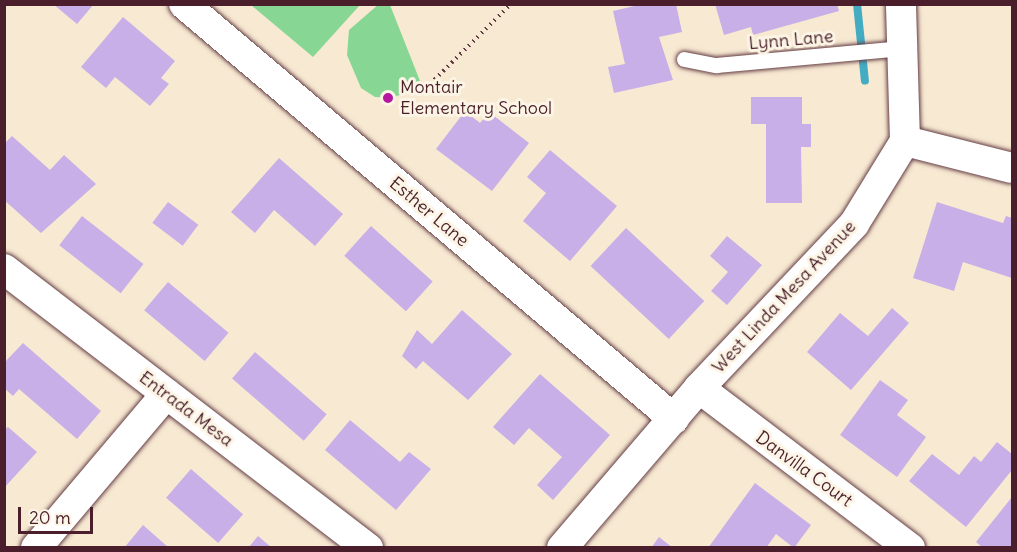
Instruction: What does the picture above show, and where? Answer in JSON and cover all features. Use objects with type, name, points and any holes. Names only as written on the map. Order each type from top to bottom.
[{"type":"street","name":"Esther Lane","points":[[184,4],[674,419]]},
{"type":"street","points":[[901,4],[891,49],[905,141],[1012,168]]},
{"type":"street","name":"West Linda Mesa Avenue","points":[[562,548],[699,388],[854,224],[905,141]]},
{"type":"street","name":"Entrada Mesa","points":[[4,269],[368,548]]},
{"type":"street","name":"Danvilla Court","points":[[699,388],[910,548]]},
{"type":"street","points":[[36,548],[166,394]]},
{"type":"lane","name":"Lynn Lane","points":[[684,59],[716,65],[891,49]]},
{"type":"path","points":[[426,88],[511,4]]},
{"type":"green space","points":[[379,4],[390,5],[422,86],[392,98],[375,97],[361,88],[347,55],[349,30]]},
{"type":"green space","points":[[251,5],[360,5],[313,57]]},
{"type":"building","points":[[53,4],[94,4],[77,24]]},
{"type":"building","points":[[643,4],[676,4],[682,32],[659,37],[673,80],[614,93],[608,67],[625,64],[613,11]]},
{"type":"building","points":[[715,4],[837,4],[839,11],[753,35],[751,27],[724,35]]},
{"type":"building","points":[[123,17],[175,61],[161,78],[169,84],[150,106],[115,77],[106,88],[81,67]]},
{"type":"building","points":[[751,97],[802,97],[802,124],[811,124],[811,147],[801,147],[802,203],[766,203],[766,124],[751,124]]},
{"type":"building","points":[[465,111],[480,123],[489,112],[529,143],[492,191],[436,149]]},
{"type":"building","points":[[12,136],[50,170],[64,155],[96,184],[41,233],[4,200],[4,144]]},
{"type":"building","points":[[550,150],[617,206],[570,261],[523,221],[546,193],[527,177]]},
{"type":"building","points":[[279,158],[343,214],[315,246],[274,210],[255,233],[231,212]]},
{"type":"building","points":[[168,202],[198,225],[183,246],[152,223]]},
{"type":"building","points":[[937,202],[1003,223],[1006,216],[1012,218],[1012,278],[963,262],[954,291],[913,278]]},
{"type":"building","points":[[82,216],[143,264],[121,293],[59,245]]},
{"type":"building","points":[[371,226],[433,282],[406,311],[344,256]]},
{"type":"building","points":[[626,228],[704,301],[669,339],[591,266]]},
{"type":"building","points":[[727,236],[762,265],[727,305],[711,291],[728,272],[710,256]]},
{"type":"building","points":[[168,282],[229,333],[205,361],[144,310]]},
{"type":"building","points":[[892,308],[909,323],[851,390],[807,352],[840,313],[868,336]]},
{"type":"building","points":[[462,310],[512,354],[468,400],[423,361],[416,369],[402,356],[417,330],[432,344]]},
{"type":"building","points":[[23,343],[101,411],[77,439],[19,389],[13,396],[4,388],[4,363]]},
{"type":"building","points":[[255,352],[327,414],[304,441],[232,378]]},
{"type":"building","points":[[540,374],[610,435],[553,500],[537,485],[562,457],[529,428],[514,445],[493,427]]},
{"type":"building","points":[[880,380],[908,400],[897,415],[926,437],[897,477],[840,435]]},
{"type":"building","points":[[350,420],[400,462],[409,452],[431,469],[396,510],[325,450]]},
{"type":"building","points":[[8,427],[37,452],[4,488],[4,430]]},
{"type":"building","points":[[997,442],[1012,454],[1012,470],[966,527],[909,481],[932,454],[959,475],[974,456],[981,462]]},
{"type":"building","points":[[191,469],[243,514],[218,543],[166,498]]},
{"type":"building","points":[[755,483],[811,525],[794,548],[776,534],[766,548],[708,548]]},
{"type":"building","points":[[1012,497],[1012,548],[983,548],[976,542]]},
{"type":"building","points":[[143,525],[169,548],[124,548]]},
{"type":"building","points":[[258,536],[272,548],[248,548]]},
{"type":"building","points":[[659,537],[673,548],[651,548]]},
{"type":"waterway","points":[[857,4],[865,81]]},
{"type":"place","name":"Montair Elementary School","points":[[388,98]]}]
